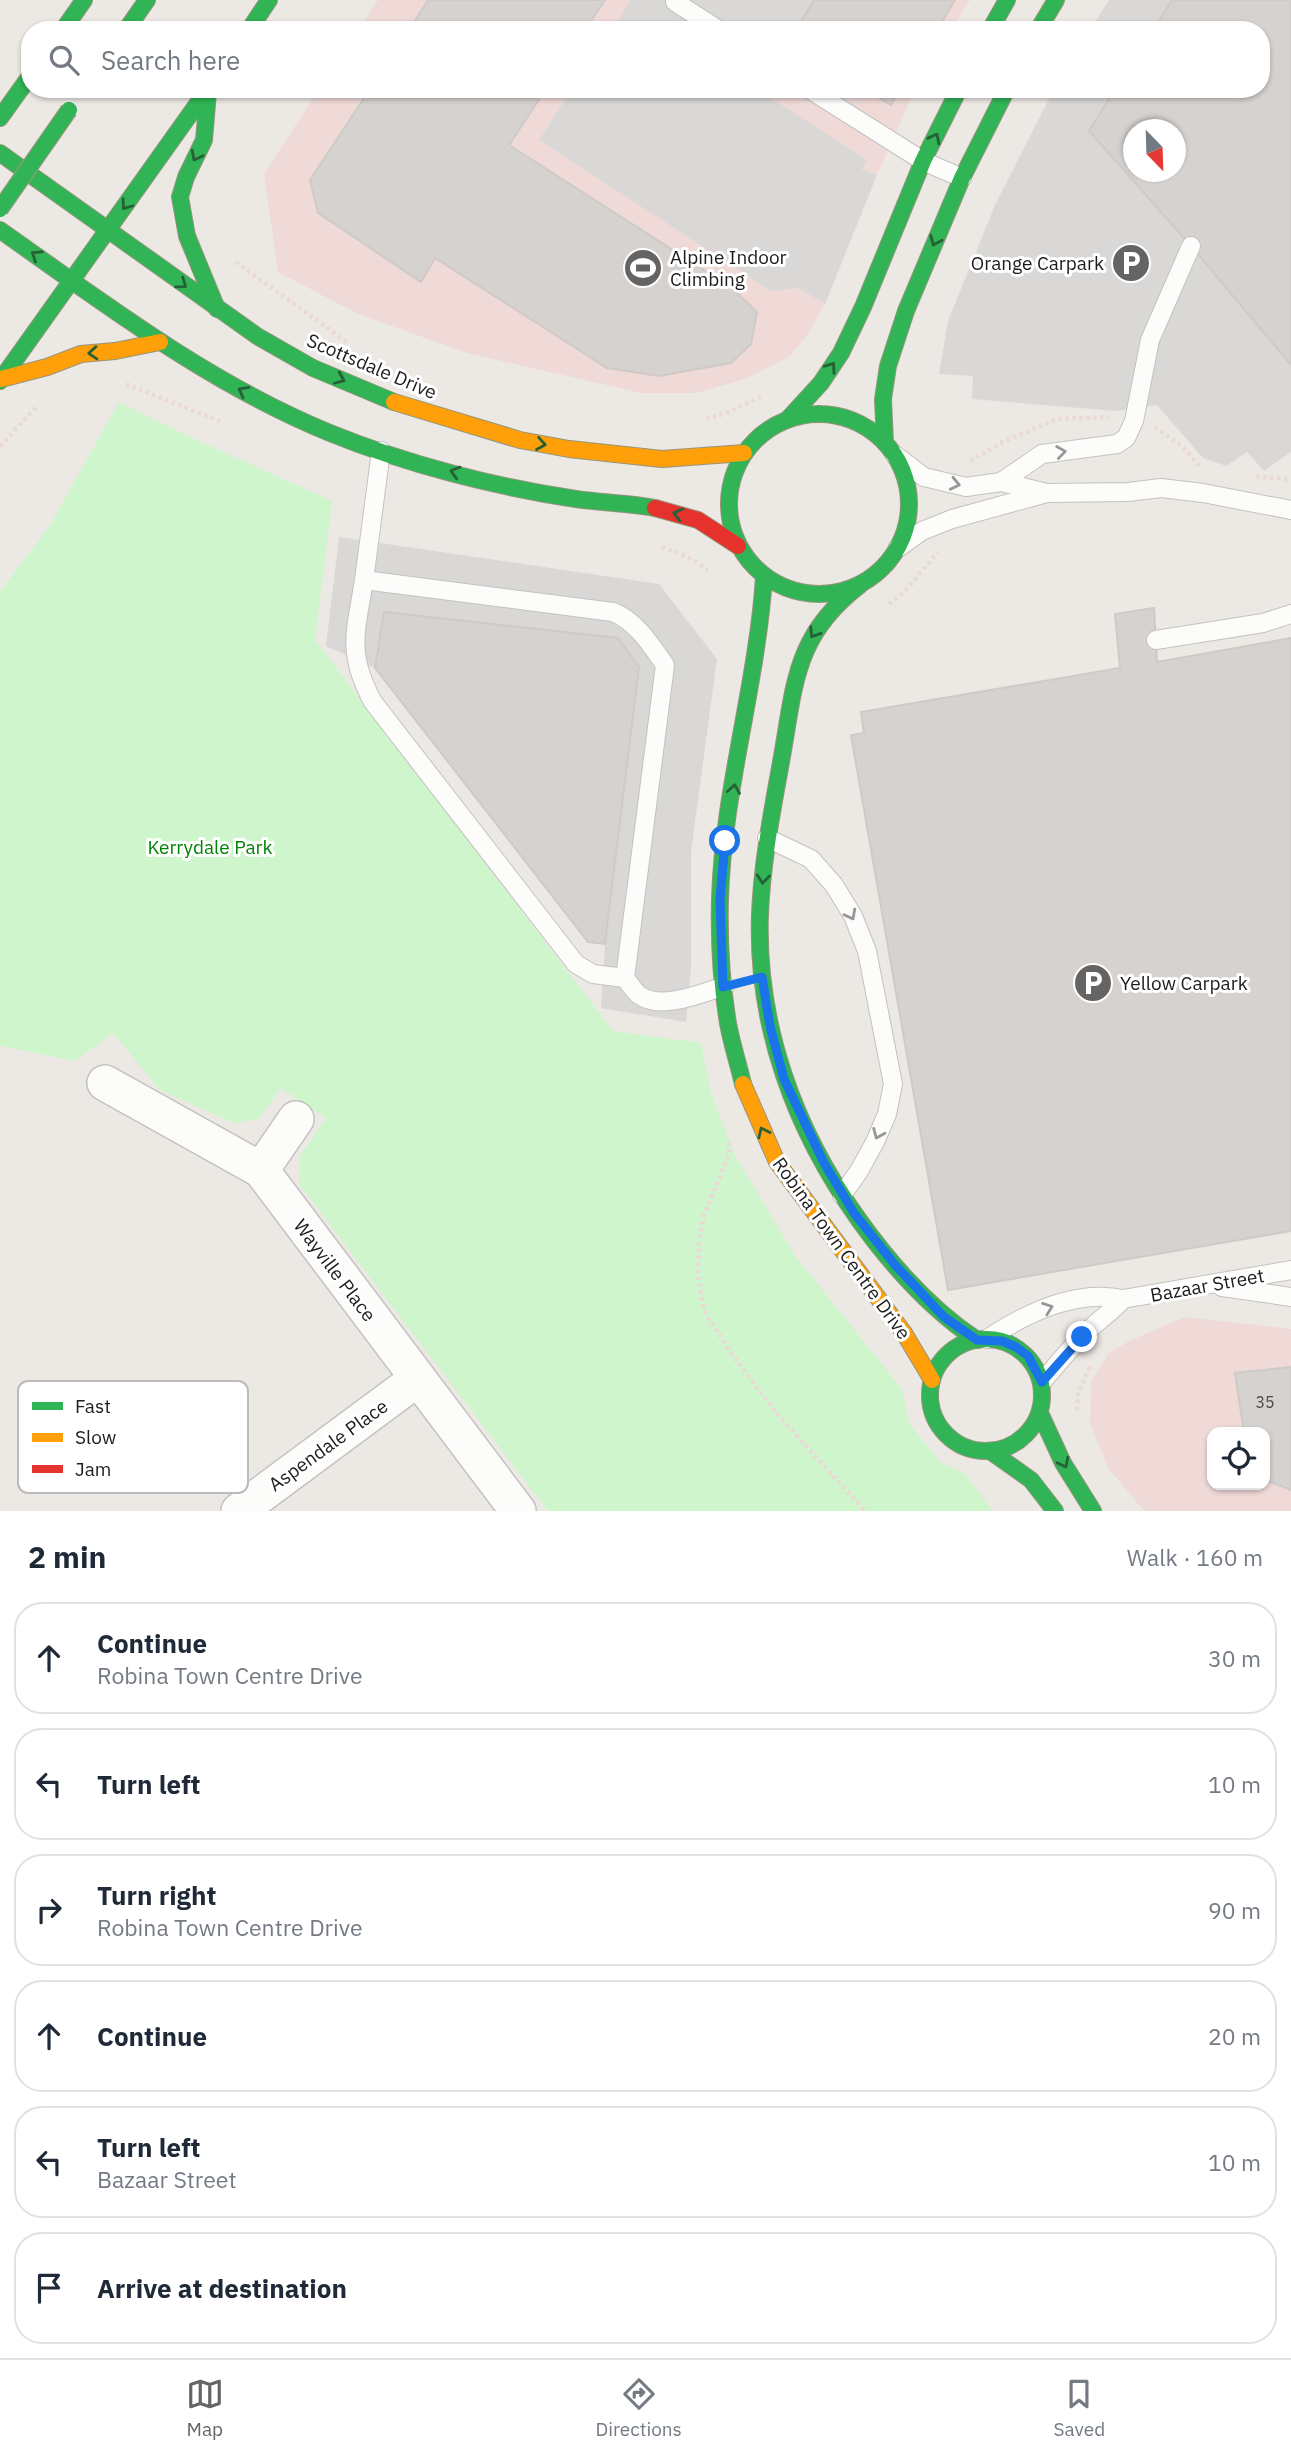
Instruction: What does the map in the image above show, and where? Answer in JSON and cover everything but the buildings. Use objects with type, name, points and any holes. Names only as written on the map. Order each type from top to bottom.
[{"type":"main road","points":[[69,21],[84,0]]},
{"type":"main road","points":[[132,21],[147,0]]},
{"type":"main road","points":[[255,21],[269,0]]},
{"type":"main road","points":[[995,21],[1007,0]]},
{"type":"main road","points":[[1043,21],[1056,0]]},
{"type":"main road","points":[[0,118],[21,88]]},
{"type":"main road","points":[[1,380],[202,98]]},
{"type":"main road","points":[[207,98],[204,140],[186,177],[180,197],[187,236],[217,309]]},
{"type":"main road","points":[[788,419],[814,414],[840,416],[865,426],[890,449],[905,477],[909,501],[907,525],[898,548],[882,569],[860,585],[836,593],[811,595],[786,589],[764,577],[749,563],[738,545],[729,523],[728,499],[733,475],[744,453],[763,433],[788,419],[821,383],[841,353],[863,307],[923,161],[954,98]]},
{"type":"main road","points":[[890,449],[883,399],[888,366],[906,311],[962,178],[1002,98]]},
{"type":"main road","points":[[0,209],[73,105]]},
{"type":"main road","name":"Scottsdale Drive","points":[[0,153],[257,336],[313,368],[382,398],[450,421],[520,440],[618,455],[662,459],[744,453]]},
{"type":"main road","points":[[0,230],[206,371],[305,422],[381,451],[506,485],[566,498],[657,509],[696,519],[738,545]]},
{"type":"main road","points":[[1,380],[80,354],[115,351],[160,342]]},
{"type":"main road","name":"Robina Town Centre Drive","points":[[764,577],[761,621],[725,841],[720,900],[742,982],[770,1026],[784,1079],[842,1195],[904,1274],[944,1317],[982,1339]]},
{"type":"main road","name":"Robina Town Centre Drive","points":[[860,585],[842,596],[804,648],[795,681],[767,838],[761,903],[742,982],[727,1019],[744,1087],[777,1162],[904,1332],[932,1380]]},
{"type":"main road","points":[[982,1339],[1002,1341],[1028,1356],[1042,1382],[1040,1413],[1021,1440],[1006,1448],[972,1450],[956,1443],[942,1431],[931,1406],[932,1380],[938,1365],[948,1353],[962,1344],[982,1339]]},
{"type":"main road","points":[[1040,1413],[1063,1463],[1093,1511]]},
{"type":"main road","points":[[990,1451],[1031,1480],[1055,1511]]},
{"type":"street","name":"Wayville Place","points":[[105,1083],[261,1170],[518,1511]]},
{"type":"street","points":[[261,1170],[296,1119]]},
{"type":"street","name":"Aspendale Place","points":[[239,1511],[417,1380]]},
{"type":"lane","points":[[675,2],[705,21]]},
{"type":"lane","points":[[824,98],[923,161],[962,178]]},
{"type":"lane","points":[[1001,482],[1042,454],[1117,444],[1126,438],[1135,421],[1150,340],[1191,246]]},
{"type":"lane","points":[[890,449],[924,477],[966,487],[1001,482],[1046,493],[1128,492],[1161,488],[1291,510]]},
{"type":"lane","points":[[381,451],[354,645],[356,663],[373,702],[583,970],[625,978],[640,996],[664,1002],[742,982]]},
{"type":"lane","points":[[898,548],[922,531],[952,519],[1046,493]]},
{"type":"lane","points":[[364,580],[613,612],[633,624],[665,665],[625,978]]},
{"type":"lane","points":[[1156,640],[1263,622],[1291,614]]},
{"type":"lane","points":[[767,838],[811,859],[834,885],[853,916],[867,951],[893,1084],[887,1114],[875,1142],[842,1195]]},
{"type":"lane","name":"Bazaar Street","points":[[982,1339],[1014,1321],[1088,1296],[1123,1299],[1291,1270]]},
{"type":"lane","points":[[1205,1285],[1291,1297]]},
{"type":"lane","name":"Bazaar Street","points":[[1042,1382],[1082,1337],[1123,1299]]},
{"type":"path","points":[[228,252],[235,261],[265,284],[352,345]]},
{"type":"path","points":[[704,420],[726,413],[767,393]]},
{"type":"path","points":[[0,446],[44,399]]},
{"type":"path","points":[[884,608],[906,590],[944,546]]},
{"type":"path","points":[[1077,1419],[1078,1394],[1088,1368],[1095,1361]]},
{"type":"shaded area","points":[[378,0],[970,0],[957,21],[364,21]]},
{"type":"shaded area","points":[[631,0],[814,0],[801,21],[618,21]]},
{"type":"shaded area","name":"Orange Carpark","points":[[1109,0],[1291,0],[1291,452],[1264,471],[1247,452],[1226,466],[1203,458],[1157,405],[1116,411],[972,399],[973,376],[939,374],[948,321],[995,205],[1049,98],[1270,98],[1270,21],[1096,21]]},
{"type":"shaded area","points":[[313,98],[911,98],[825,304],[807,335],[789,357],[745,379],[696,393],[641,393],[467,353],[358,314],[278,272],[264,174]]},
{"type":"shaded area","points":[[566,98],[771,98],[867,160],[862,170],[877,175],[825,304],[799,288],[771,291],[539,140]]},
{"type":"shaded area","points":[[339,537],[659,584],[717,659],[691,852],[691,970],[686,1022],[601,1008],[605,944],[639,668],[618,638],[384,612],[375,668],[326,646]]},
{"type":"shaded area","points":[[1185,1317],[1291,1329],[1291,1511],[1144,1511],[1108,1468],[1090,1423],[1091,1381],[1108,1354],[1129,1341]]},
{"type":"green space","name":"Kerrydale Park","points":[[119,402],[332,501],[315,640],[613,1031],[701,1043],[711,1093],[735,1155],[794,1254],[902,1389],[909,1423],[940,1462],[965,1474],[993,1511],[548,1511],[299,1184],[300,1156],[326,1118],[281,1088],[259,1119],[233,1123],[160,1090],[113,1033],[75,1061],[0,1046],[0,592],[50,525]]},
{"type":"traffic: fast","points":[[69,21],[84,0]]},
{"type":"traffic: fast","points":[[132,21],[147,0]]},
{"type":"traffic: fast","points":[[255,21],[269,0]]},
{"type":"traffic: fast","points":[[995,21],[1007,0]]},
{"type":"traffic: fast","points":[[1043,21],[1056,0]]},
{"type":"traffic: fast","points":[[0,118],[21,89]]},
{"type":"traffic: fast","points":[[0,381],[202,98]]},
{"type":"traffic: fast","points":[[208,98],[204,140],[186,177],[180,197],[187,236],[217,309]]},
{"type":"traffic: fast","points":[[788,419],[821,383],[841,353],[863,307],[923,161],[954,98]]},
{"type":"traffic: fast","points":[[885,443],[883,399],[888,366],[906,311],[962,178],[1002,98]]},
{"type":"traffic: fast","points":[[0,209],[69,110]]},
{"type":"traffic: fast","points":[[0,153],[257,336],[313,368],[394,402]]},
{"type":"traffic: fast","points":[[0,230],[119,314],[201,367],[243,391],[330,433],[389,455],[483,481],[576,499],[655,508]]},
{"type":"traffic: fast","points":[[819,414],[853,421],[883,440],[902,470],[909,504],[902,538],[883,568],[853,587],[819,594],[785,587],[755,568],[736,538],[729,504],[736,470],[755,440],[785,421],[819,414]]},
{"type":"traffic: fast","points":[[743,1084],[725,1003],[720,899],[727,818],[755,658],[764,577]]},
{"type":"traffic: fast","points":[[860,585],[821,623],[809,643],[794,686],[763,876],[760,956],[765,996],[773,1036],[798,1113],[836,1186],[898,1270],[943,1315],[977,1340]]},
{"type":"traffic: fast","points":[[986,1339],[1007,1343],[1026,1355],[1038,1374],[1042,1395],[1038,1416],[1026,1435],[1007,1447],[986,1451],[965,1447],[946,1435],[934,1416],[930,1395],[934,1374],[946,1355],[965,1343],[986,1339]]},
{"type":"traffic: fast","points":[[1040,1413],[1063,1463],[1093,1511]]},
{"type":"traffic: fast","points":[[990,1451],[1031,1480],[1055,1511]]},
{"type":"traffic: slow","points":[[1,379],[47,367],[81,354],[115,351],[160,342]]},
{"type":"traffic: slow","points":[[394,402],[520,440],[569,449],[662,459],[744,453]]},
{"type":"traffic: slow","points":[[743,1084],[777,1162],[904,1333],[932,1380]]},
{"type":"traffic: jam","points":[[655,508],[698,520],[738,546]]},
{"type":"place","name":"Orange Carpark","points":[[1131,263]]},
{"type":"place","name":"Alpine Indoor Climbing","points":[[643,268]]},
{"type":"place","name":"Yellow Carpark","points":[[1093,983]]},
{"type":"route","points":[[725,841],[720,900],[723,987],[762,977],[770,1026],[784,1079],[824,1163],[854,1213],[895,1265],[944,1317],[977,1340],[1002,1341],[1016,1347],[1028,1356],[1042,1382],[1082,1337]]}]
